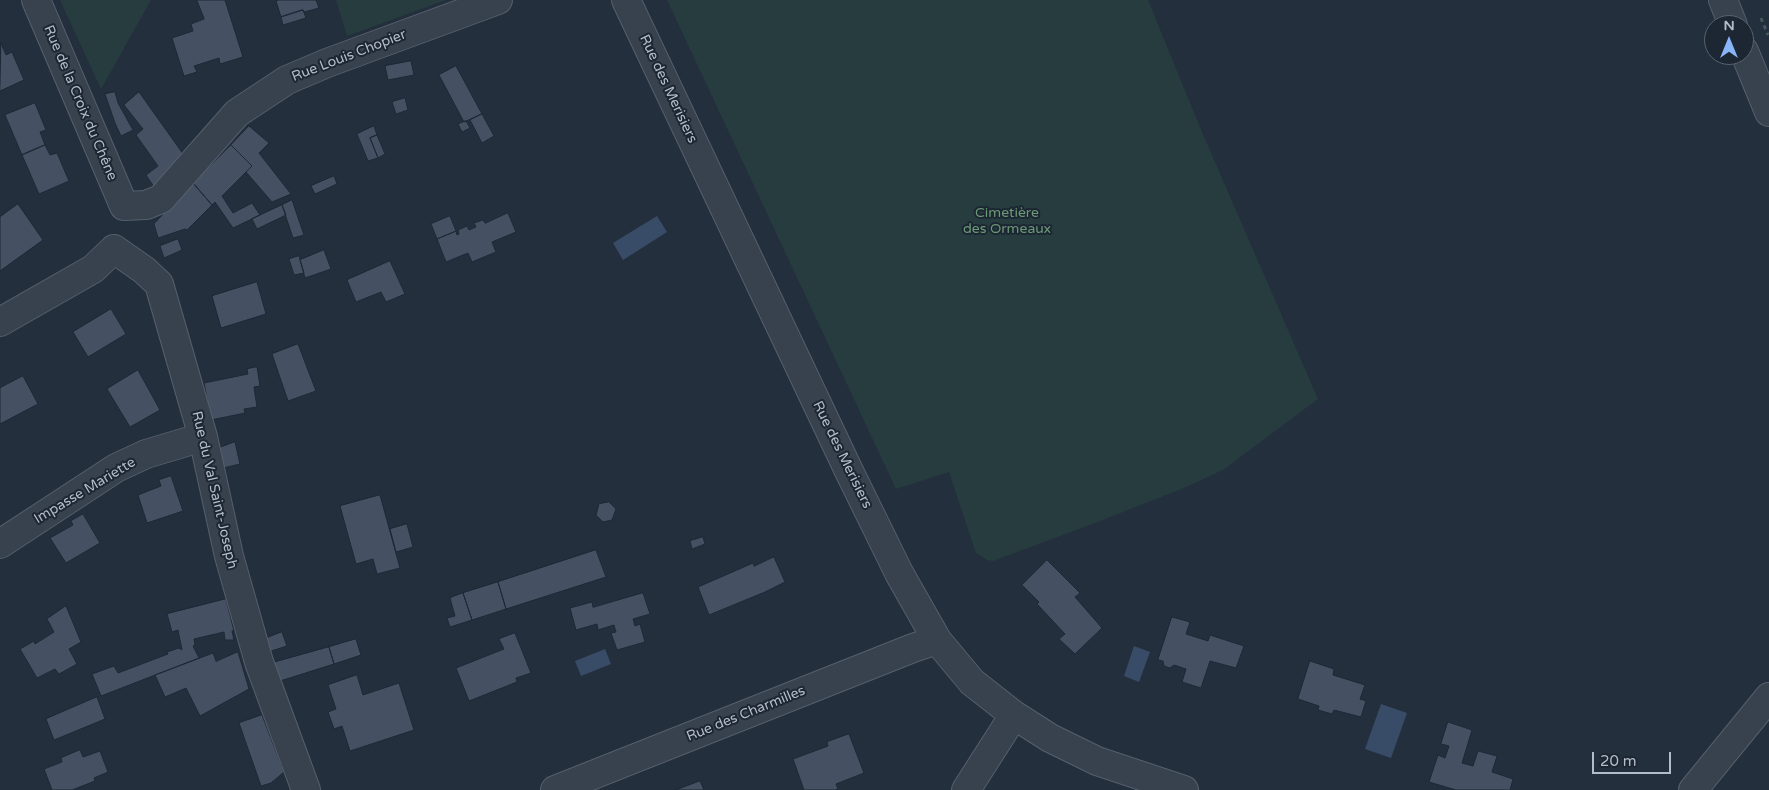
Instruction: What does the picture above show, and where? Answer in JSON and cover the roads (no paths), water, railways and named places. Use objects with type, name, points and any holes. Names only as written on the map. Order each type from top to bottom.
[{"type":"street","name":"Rue de la Croix du Chêne","points":[[36,0],[124,206]]},
{"type":"street","name":"Rue Louis Chopier","points":[[124,206],[146,205],[161,199],[238,113],[287,80],[327,62],[498,0]]},
{"type":"street","name":"Rue des Merisiers","points":[[626,0],[848,469],[899,573],[937,640],[972,682],[1014,715],[1050,738],[1097,761],[1184,790]]},
{"type":"street","points":[[1723,0],[1730,15]]},
{"type":"street","points":[[1750,65],[1769,112]]},
{"type":"street","points":[[0,322],[93,269],[114,249],[124,206]]},
{"type":"street","name":"Rue du Val Saint-Joseph","points":[[114,249],[144,270],[159,284],[203,437],[229,556],[259,662],[306,790]]},
{"type":"street","name":"Impasse Mariette","points":[[0,544],[116,468],[146,454],[203,437]]},
{"type":"street","name":"Rue des Charmilles","points":[[555,790],[937,640]]},
{"type":"street","points":[[1693,790],[1769,698]]},
{"type":"street","points":[[966,790],[1014,715]]},
{"type":"water","points":[[657,216],[667,232],[623,260],[613,243]]},
{"type":"water","points":[[1134,646],[1150,652],[1139,682],[1124,676]]},
{"type":"water","points":[[605,649],[611,664],[581,676],[575,661]]},
{"type":"water","points":[[1381,704],[1407,713],[1391,758],[1365,749]]},
{"type":"park label","name":"Cimetière des Ormeaux","points":[[1007,222]]}]
